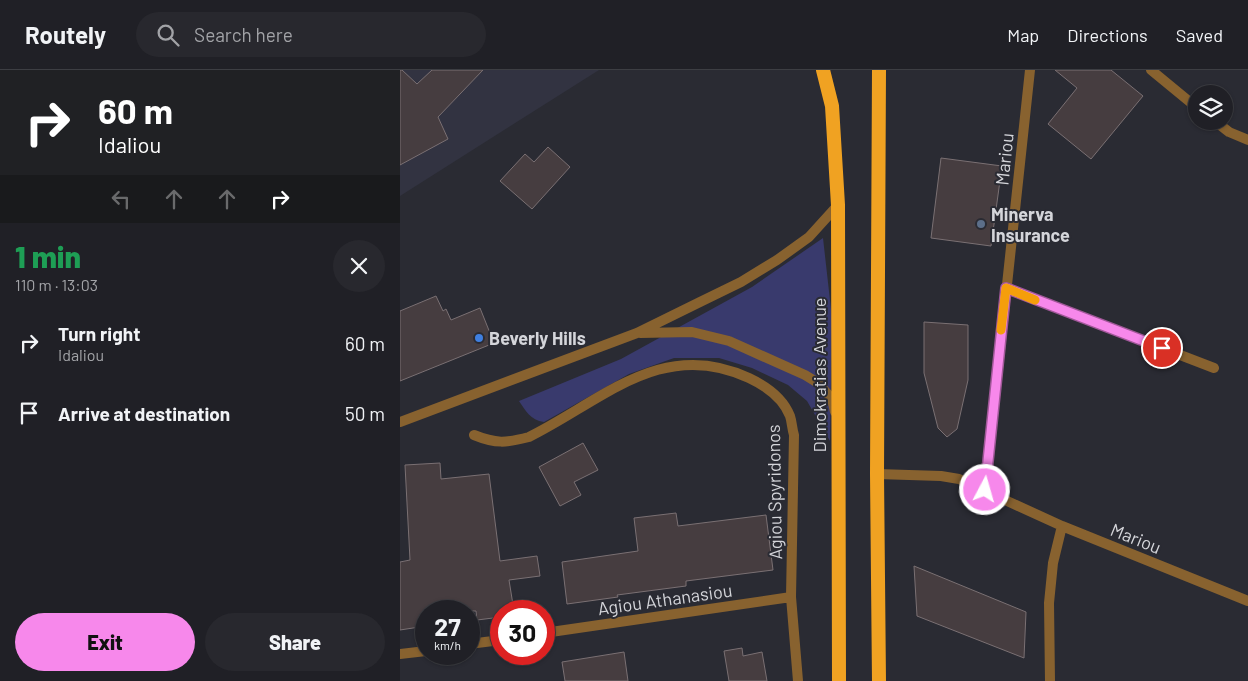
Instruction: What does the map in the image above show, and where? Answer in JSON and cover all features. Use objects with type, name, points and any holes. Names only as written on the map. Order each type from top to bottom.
[{"type":"highway","name":"Dimokratias Avenue","points":[[823,70],[832,106],[838,204],[839,681]]},
{"type":"highway","points":[[879,70],[877,474],[879,681]]},
{"type":"street","name":"Mariou","points":[[985,490],[1030,70]]},
{"type":"street","points":[[1152,70],[1188,100]]},
{"type":"street","points":[[1226,130],[1248,140]]},
{"type":"street","points":[[400,422],[637,333],[741,282],[777,260],[809,237],[838,204]]},
{"type":"street","points":[[1006,288],[1214,368]]},
{"type":"street","points":[[637,333],[692,332],[729,341],[805,375],[818,383],[832,399],[838,422]]},
{"type":"street","name":"Agiou Spyridonos","points":[[474,435],[491,442],[513,442],[529,437],[640,375],[664,367],[711,366],[732,370],[754,380],[772,392],[783,403],[790,416],[794,434],[791,597],[798,681]]},
{"type":"street","name":"Mariou","points":[[877,474],[941,476],[959,479],[1062,526],[1248,601]]},
{"type":"street","points":[[1050,681],[1049,604],[1053,563],[1062,526]]},
{"type":"street","name":"Agiou Athanasiou","points":[[555,632],[791,597]]},
{"type":"street","points":[[400,654],[415,652]]},
{"type":"shaded area","points":[[400,70],[599,70],[400,196]]},
{"type":"shaded area","points":[[823,238],[832,318],[830,441],[807,401],[788,385],[752,368],[719,358],[674,358],[629,374],[544,422],[539,421],[526,412],[519,401],[621,359],[752,287]]},
{"type":"building","points":[[400,70],[417,84],[432,70],[483,70],[438,117],[448,139],[400,165]]},
{"type":"building","points":[[1055,70],[1111,70],[1143,96],[1091,159],[1048,124],[1077,88]]},
{"type":"building","points":[[548,147],[570,167],[532,209],[500,181],[525,154],[534,162]]},
{"type":"building","points":[[941,158],[1002,166],[991,246],[931,238]]},
{"type":"building","points":[[436,296],[443,311],[446,309],[451,320],[480,308],[494,343],[400,381],[400,311]]},
{"type":"building","points":[[924,322],[968,325],[968,380],[957,429],[947,437],[938,428],[924,373]]},
{"type":"building","points":[[583,443],[598,470],[574,482],[581,495],[560,506],[539,467]]},
{"type":"building","points":[[440,463],[441,479],[489,474],[500,561],[537,556],[540,576],[509,580],[512,600],[490,600],[490,618],[480,620],[480,600],[415,600],[415,628],[400,630],[400,562],[410,560],[405,465]]},
{"type":"building","points":[[676,513],[678,526],[766,515],[773,570],[686,581],[686,586],[567,604],[562,562],[638,551],[634,518]]},
{"type":"building","points":[[914,566],[1026,612],[1024,658],[917,616]]},
{"type":"building","points":[[742,648],[743,656],[762,652],[767,681],[729,681],[724,651]]},
{"type":"building","points":[[624,652],[628,681],[565,681],[562,662]]},
{"type":"slow traffic","points":[[1001,330],[1006,288],[1035,300]]},
{"type":"place","name":"Minerva Insurance","points":[[981,224]]},
{"type":"place","name":"Beverly Hills","points":[[479,338]]},
{"type":"route","points":[[985,490],[1006,288],[1162,348]]}]
